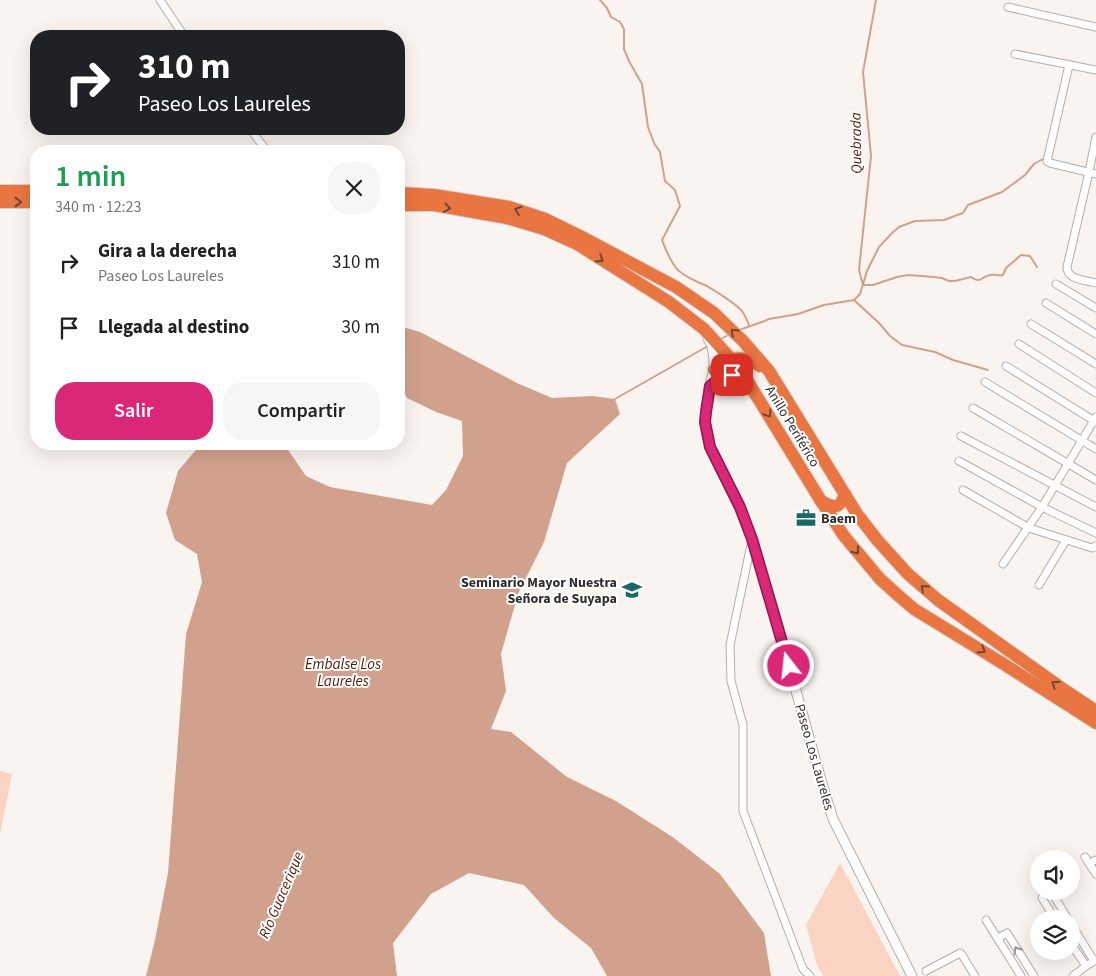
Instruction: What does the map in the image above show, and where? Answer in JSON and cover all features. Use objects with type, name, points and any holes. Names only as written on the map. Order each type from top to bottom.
[{"type":"highway","points":[[0,191],[30,191]]},
{"type":"highway","name":"Anillo Periférico","points":[[405,194],[434,195],[509,207],[545,219],[676,287],[714,313],[744,341],[768,371],[866,526],[908,574],[938,600],[1096,711]]},
{"type":"highway","points":[[0,202],[30,202]]},
{"type":"highway","name":"Anillo Periférico","points":[[405,205],[434,205],[507,218],[544,229],[577,244],[669,302],[704,329],[731,359],[748,382],[844,536],[880,579],[914,608],[1096,723]]},
{"type":"highway","points":[[714,370],[722,363],[731,359],[742,358],[751,360],[768,371]]},
{"type":"highway","points":[[821,501],[830,506],[838,506],[841,504],[845,494]]},
{"type":"street","points":[[160,0],[180,30]]},
{"type":"street","points":[[1008,7],[1096,27]]},
{"type":"street","points":[[1015,54],[1096,70]]},
{"type":"street","points":[[1069,65],[1047,161],[1092,173]]},
{"type":"street","points":[[255,135],[262,145]]},
{"type":"street","points":[[1096,137],[1092,173],[1067,266],[1067,272],[1070,276],[1096,283]]},
{"type":"street","points":[[1056,284],[1096,308]]},
{"type":"street","points":[[1046,303],[1096,334]]},
{"type":"street","points":[[1031,324],[1096,364]]},
{"type":"street","name":"Paseo Los Laureles","points":[[704,329],[712,346],[714,359],[714,370],[705,422],[710,447],[740,507],[752,539],[833,819],[912,975]]},
{"type":"street","points":[[1019,344],[1096,393]]},
{"type":"street","points":[[1003,564],[1029,528],[1095,420],[1006,366]]},
{"type":"street","points":[[710,386],[723,375],[732,375],[748,382]]},
{"type":"street","points":[[985,382],[1096,449]]},
{"type":"street","points":[[973,408],[1096,480]]},
{"type":"street","points":[[961,436],[1096,507]]},
{"type":"street","points":[[959,461],[1042,507],[1096,533]]},
{"type":"street","points":[[963,490],[1029,528],[1095,548]]},
{"type":"street","points":[[752,539],[730,644],[731,681],[743,725],[743,811],[803,968],[810,976]]},
{"type":"street","points":[[1039,585],[1066,540]]},
{"type":"street","points":[[1090,860],[1096,874]]},
{"type":"street","points":[[986,920],[1021,976]]},
{"type":"street","points":[[998,938],[1007,933],[1034,976]]},
{"type":"street","points":[[1073,976],[1095,961],[1080,938]]},
{"type":"street","points":[[926,971],[960,953],[975,976]]},
{"type":"street","points":[[1080,957],[1086,966]]},
{"type":"shaded area","points":[[0,771],[12,774],[0,834]]},
{"type":"shaded area","points":[[840,863],[900,976],[824,976],[818,968],[806,925]]},
{"type":"water","name":"Embalse Los Laureles","points":[[405,328],[420,332],[517,383],[552,398],[592,396],[615,399],[620,414],[567,463],[544,542],[518,594],[501,654],[506,691],[491,729],[511,732],[567,777],[616,801],[674,838],[720,874],[764,933],[771,976],[607,976],[591,948],[554,918],[524,885],[469,873],[431,894],[393,943],[397,976],[146,976],[168,873],[186,634],[202,582],[197,554],[175,540],[166,513],[178,471],[196,450],[288,450],[306,476],[330,487],[432,505],[446,490],[463,456],[462,421],[436,412],[407,398],[405,394]]},
{"type":"waterway","points":[[600,0],[607,8],[611,17],[620,22],[624,29],[624,49],[642,84],[648,127],[654,143],[660,152],[665,181],[675,190],[680,206],[662,240],[667,252],[676,268],[682,273],[692,280],[711,288],[739,308],[749,325]]},
{"type":"waterway","name":"Quebrada","points":[[863,285],[859,270],[871,156],[863,72],[876,0]]},
{"type":"waterway","points":[[739,330],[769,319],[798,314],[824,305],[854,300],[860,294],[867,271],[879,247],[899,227],[915,221],[944,220],[963,213],[968,205],[1002,192],[1025,175],[1034,164],[1043,159]]},
{"type":"waterway","points":[[863,285],[873,285],[908,275],[942,278],[949,281],[971,277],[979,280],[990,275],[1003,275],[1006,268],[1021,255],[1030,256],[1037,267]]},
{"type":"waterway","points":[[854,300],[890,336],[902,345],[935,352],[953,360],[988,370]]},
{"type":"waterway","points":[[721,339],[730,334]]},
{"type":"waterway","points":[[615,399],[708,346]]},
{"type":"place","name":"Baem","points":[[806,518]]},
{"type":"place","name":"Seminario Mayor Nuestra Señora de Suyapa","points":[[632,590]]},
{"type":"route","points":[[732,375],[723,375],[717,378],[710,386],[705,422],[707,434],[710,447],[740,507],[752,539],[789,666]]},
{"type":"water label","name":"Río Guacerique","points":[[281,895]]}]
